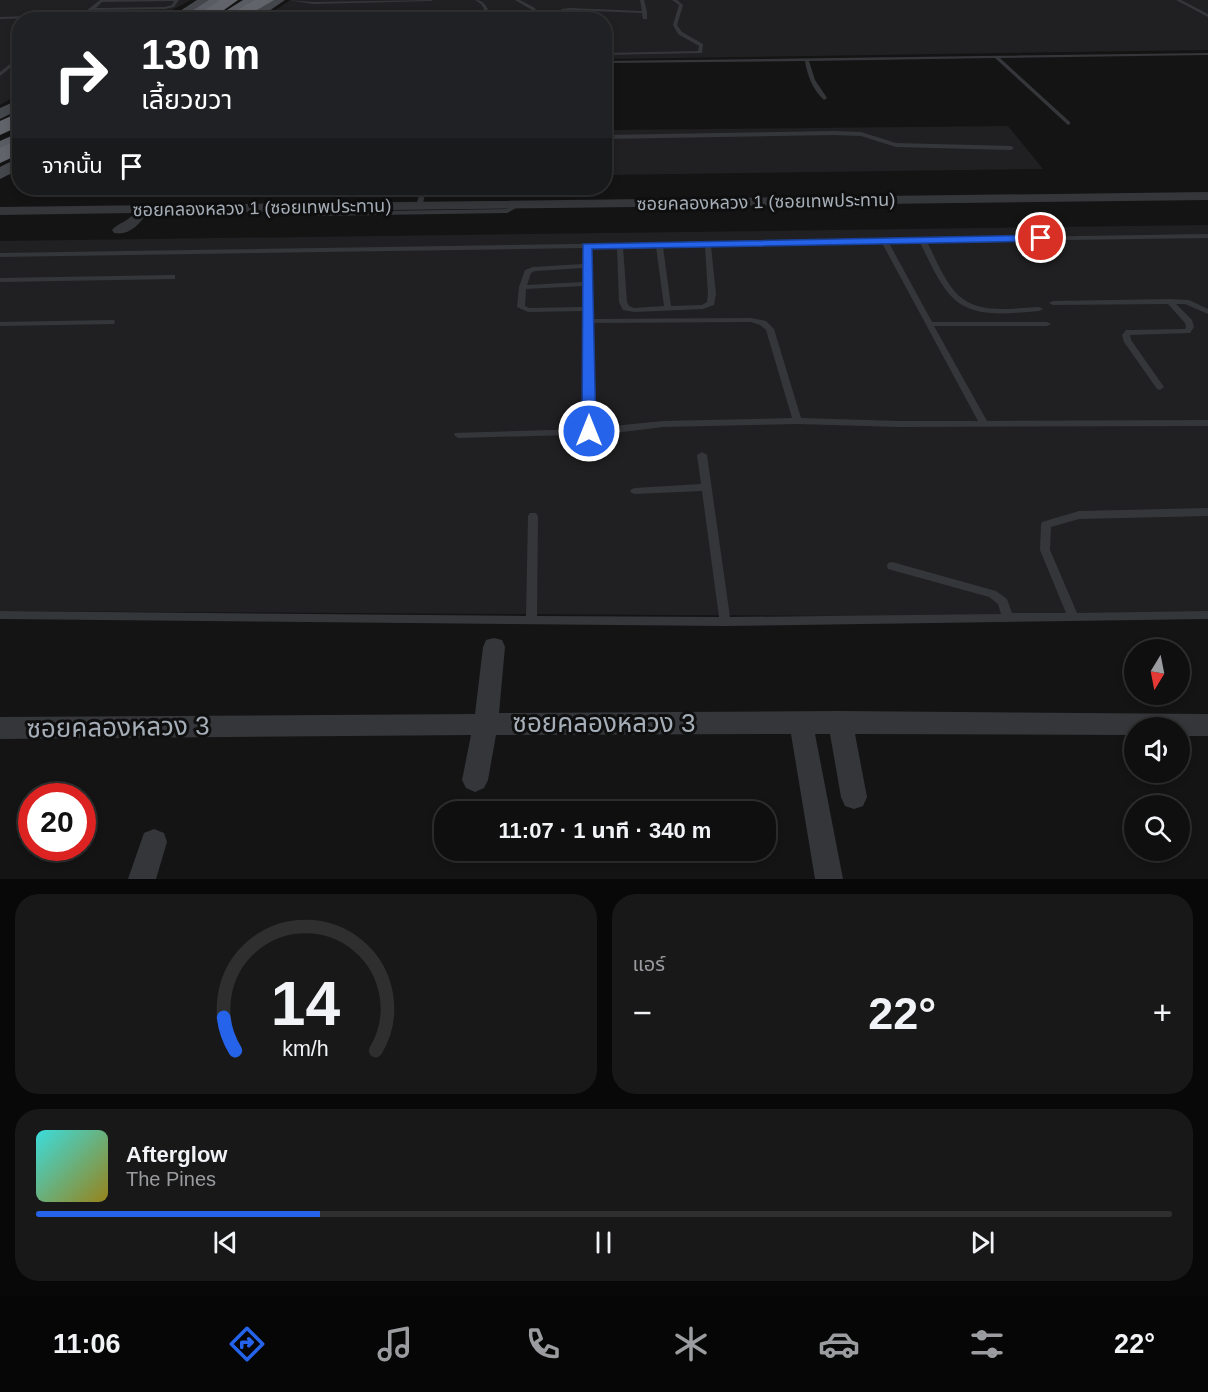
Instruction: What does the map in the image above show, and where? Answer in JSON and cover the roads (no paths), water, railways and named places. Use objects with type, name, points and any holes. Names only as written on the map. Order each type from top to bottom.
[{"type":"highway","points":[[191,12],[219,0]]},
{"type":"highway","points":[[211,12],[231,0]]},
{"type":"highway","points":[[232,12],[253,0]]},
{"type":"highway","points":[[243,12],[267,0]]},
{"type":"main road","points":[[187,12],[205,0]]},
{"type":"main road","points":[[260,12],[279,0]]},
{"type":"street","name":"ซอยคลองหลวง 1 (ซอยเทพประทาน)","points":[[0,211],[1208,196]]},
{"type":"street","points":[[119,230],[134,223],[143,209]]},
{"type":"street","points":[[475,780],[486,723],[494,647]]},
{"type":"street","points":[[840,722],[854,797]]},
{"type":"street","name":"ซอยคลองหลวง 3","points":[[0,728],[840,722],[1208,725]]},
{"type":"street","points":[[801,724],[829,879]]},
{"type":"street","points":[[142,879],[154,842]]},
{"type":"lane","points":[[88,12],[91,9],[101,1],[177,0],[173,6],[91,9]]},
{"type":"lane","points":[[290,0],[313,3],[430,0]]},
{"type":"lane","points":[[477,0],[486,9],[484,12]]},
{"type":"lane","points":[[517,0],[534,9],[535,12]]},
{"type":"lane","points":[[612,12],[645,15],[642,0]]},
{"type":"lane","points":[[612,54],[700,52],[701,45],[680,33],[675,25],[681,5],[674,0]]},
{"type":"lane","points":[[1178,0],[1208,16]]},
{"type":"lane","points":[[133,12],[137,8]]},
{"type":"lane","points":[[562,12],[570,9],[608,12]]},
{"type":"lane","points":[[612,62],[1207,55]]},
{"type":"lane","points":[[996,57],[1068,123]]},
{"type":"lane","points":[[807,60],[808,70],[815,87],[824,98]]},
{"type":"lane","points":[[0,75],[12,64]]},
{"type":"lane","points":[[612,137],[834,133],[861,134],[896,145],[1011,148]]},
{"type":"lane","points":[[419,206],[422,195]]},
{"type":"lane","points":[[313,207],[314,214],[507,211],[518,205]]},
{"type":"lane","points":[[0,255],[708,246],[1208,236]]},
{"type":"lane","points":[[922,240],[956,298],[974,307],[988,310],[1039,309]]},
{"type":"lane","points":[[884,241],[984,424]]},
{"type":"lane","points":[[586,246],[589,431]]},
{"type":"lane","points":[[620,246],[623,302],[626,308],[634,310],[703,308],[711,303],[708,246]]},
{"type":"lane","points":[[659,246],[668,308]]},
{"type":"lane","points":[[587,266],[533,269],[528,272],[520,307],[523,309],[587,309]]},
{"type":"lane","points":[[0,288],[4,280],[172,277]]},
{"type":"lane","points":[[523,287],[587,284]]},
{"type":"lane","points":[[1160,387],[1127,340],[1126,335],[1129,332],[1187,332],[1190,327],[1189,322],[1169,302]]},
{"type":"lane","points":[[1053,303],[1186,302],[1208,312]]},
{"type":"lane","points":[[588,321],[751,320],[763,323],[770,329],[797,421]]},
{"type":"lane","points":[[0,324],[111,322]]},
{"type":"lane","points":[[930,324],[1047,324]]},
{"type":"lane","points":[[458,435],[589,431],[663,424],[797,421],[984,424],[1208,423]]},
{"type":"lane","points":[[702,455],[725,622]]},
{"type":"lane","points":[[635,491],[707,487]]},
{"type":"lane","points":[[1072,616],[1045,550],[1046,525],[1079,515],[1208,512]]},
{"type":"lane","points":[[531,620],[533,516]]},
{"type":"lane","points":[[892,566],[992,594],[1004,602],[1007,616]]},
{"type":"lane","points":[[0,615],[725,622],[1007,616],[1208,615]]}]
